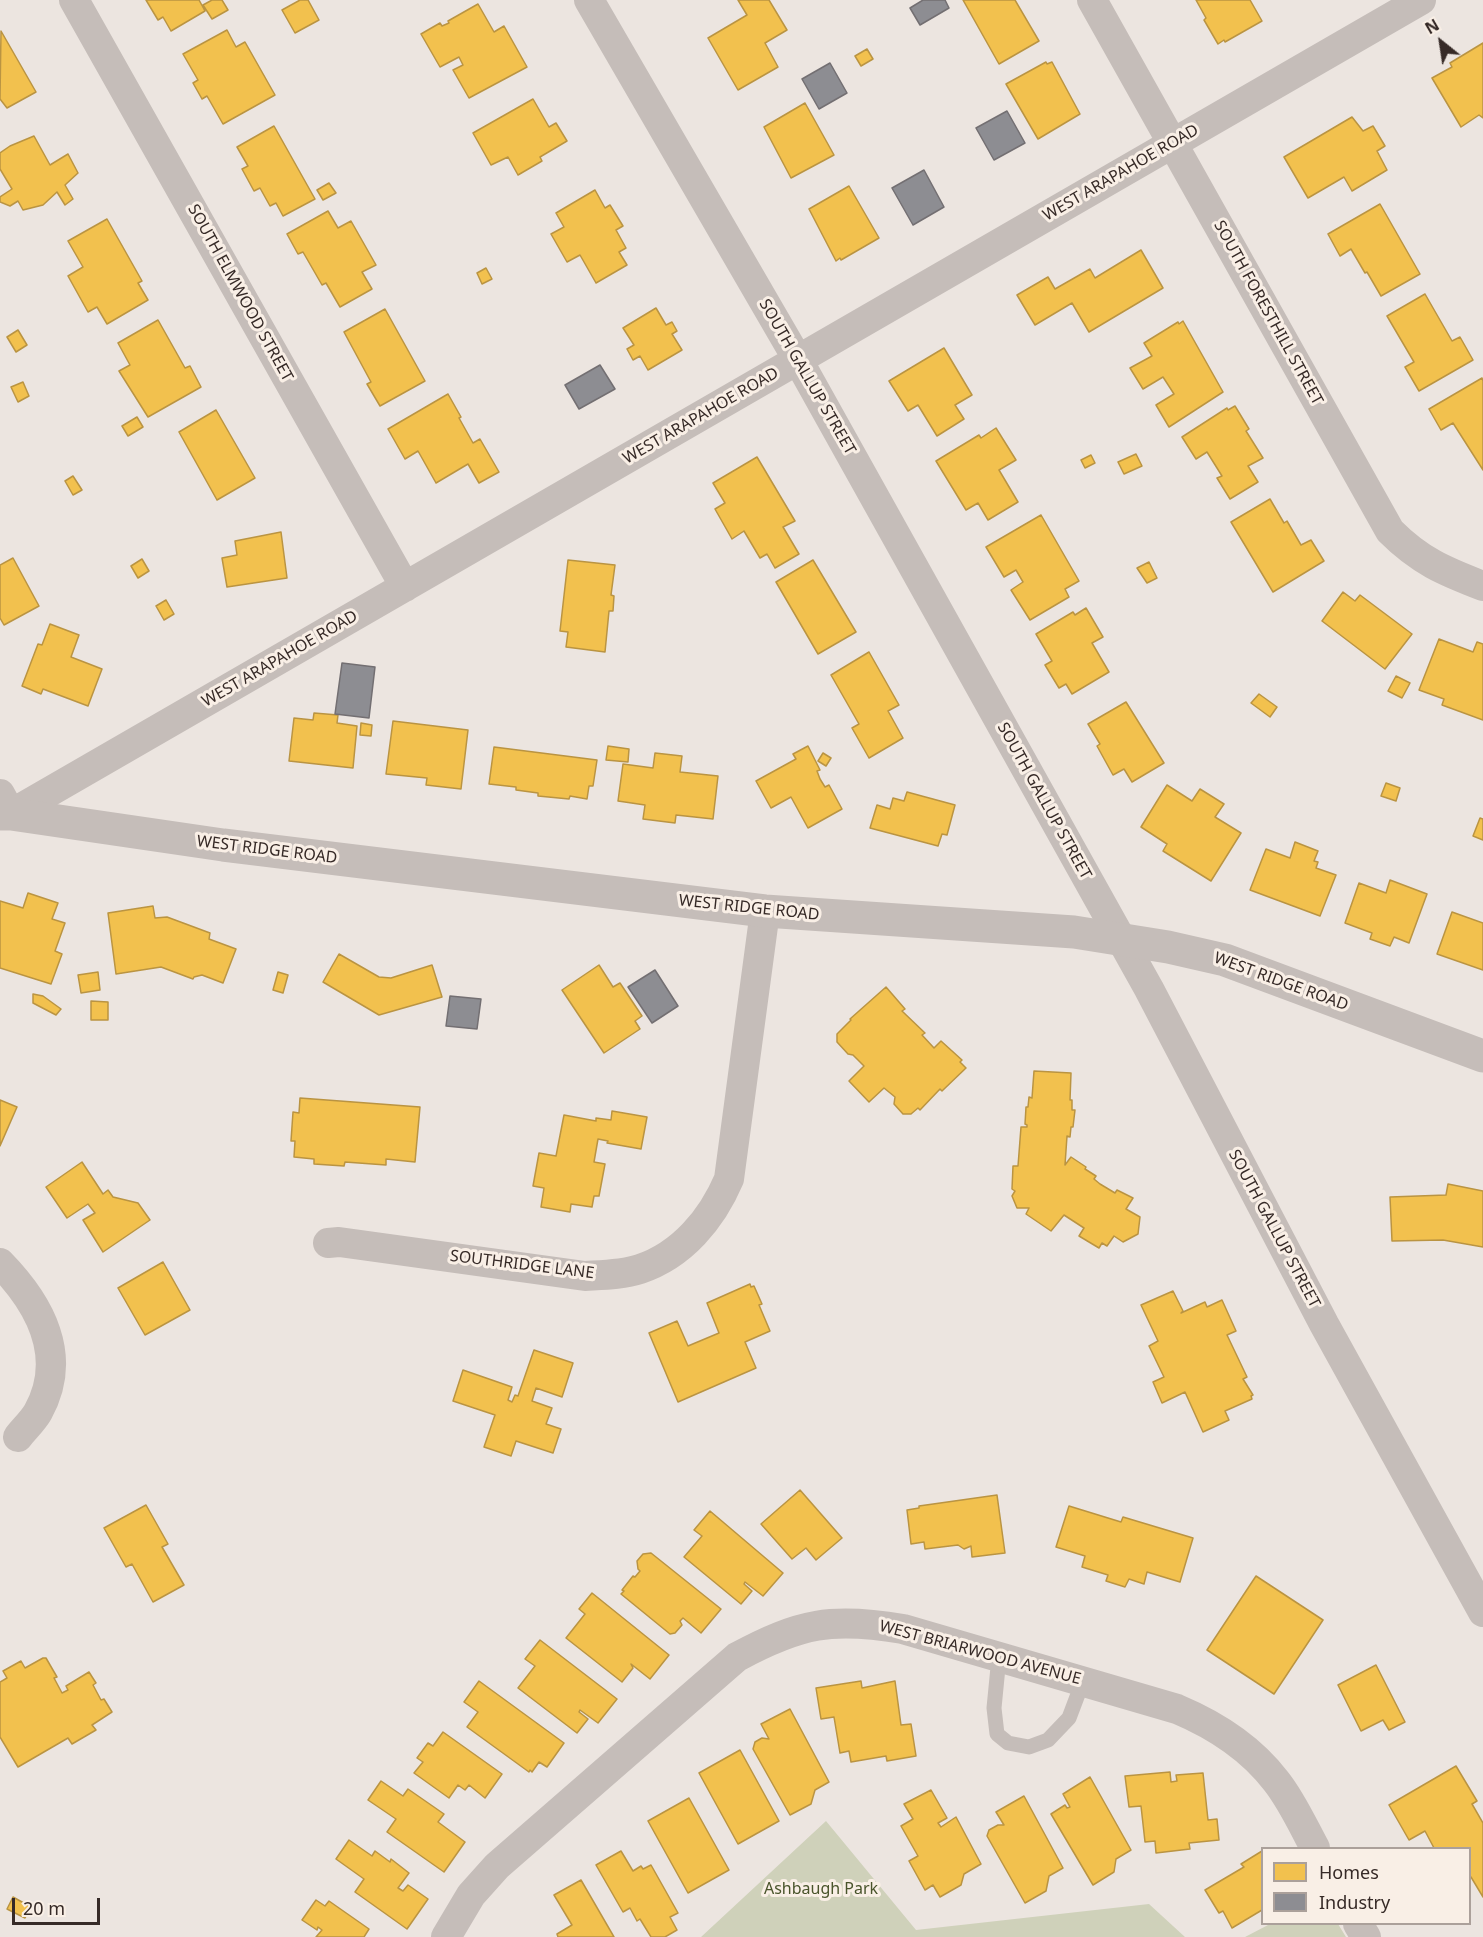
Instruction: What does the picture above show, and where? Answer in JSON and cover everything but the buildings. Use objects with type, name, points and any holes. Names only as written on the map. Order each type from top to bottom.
[{"type":"street","name":"SOUTH ELMWOOD STREET","points":[[74,0],[405,587]]},
{"type":"street","name":"SOUTH GALLUP STREET","points":[[589,0],[798,360],[1149,989],[1324,1324],[1483,1612]]},
{"type":"street","name":"SOUTH FORESTHILL STREET","points":[[1092,0],[1390,531],[1405,546],[1442,571],[1483,586]]},
{"type":"street","name":"WEST ARAPAHOE ROAD","points":[[4,807],[405,587],[1420,0]]},
{"type":"street","name":"WEST RIDGE ROAD","points":[[4,807],[223,845],[765,911],[1074,932],[1168,946],[1225,960],[1483,1056]]},
{"type":"street","name":"SOUTHRIDGE LANE","points":[[328,1243],[339,1242],[585,1276],[633,1270],[665,1258],[693,1235],[710,1217],[729,1179],[765,911]]},
{"type":"street","points":[[0,1263],[26,1293],[37,1311],[52,1361],[50,1379],[38,1412],[18,1437]]},
{"type":"street","name":"WEST BRIARWOOD AVENUE","points":[[446,1937],[471,1895],[497,1866],[737,1657],[772,1638],[806,1627],[840,1623],[865,1623],[903,1629],[1177,1709],[1199,1718],[1236,1740],[1259,1761],[1277,1782],[1314,1847]]},
{"type":"lane","points":[[999,1657],[994,1708],[997,1734],[1008,1743],[1029,1747],[1048,1740],[1069,1718],[1083,1681]]},
{"type":"green space","name":"Ashbaugh Park","points":[[826,1821],[916,1930],[1149,1904],[1185,1937],[701,1937]]},
{"type":"green space","points":[[1268,1925],[1339,1925],[1346,1937],[1245,1937]]}]
